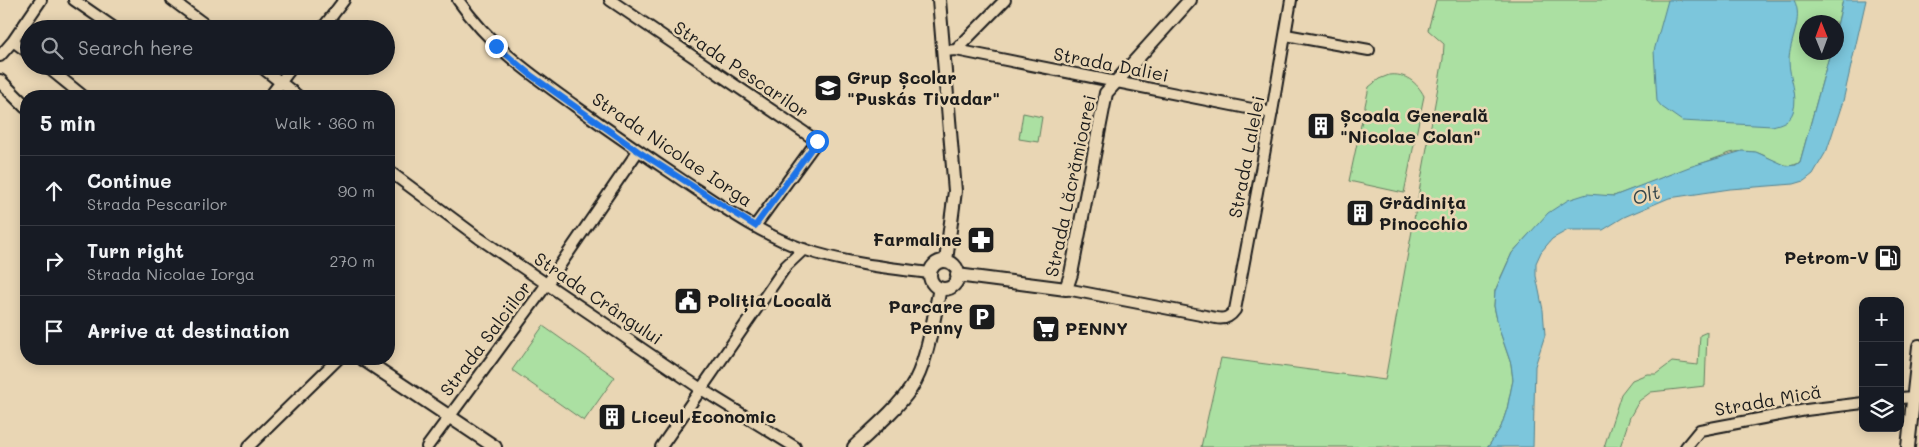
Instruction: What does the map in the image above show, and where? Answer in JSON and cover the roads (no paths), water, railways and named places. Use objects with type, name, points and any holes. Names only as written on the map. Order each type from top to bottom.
[{"type":"main road","points":[[940,0],[950,50],[955,191],[946,261]]},
{"type":"main road","name":"Strada Lăcrămioarei","points":[[1066,289],[1071,274],[1106,93],[1190,0]]},
{"type":"main road","points":[[0,82],[20,101]]},
{"type":"main road","points":[[946,261],[953,264],[958,275],[952,286],[940,288],[932,282],[930,273],[937,262],[946,261]]},
{"type":"main road","points":[[958,275],[1066,289]]},
{"type":"main road","points":[[854,447],[899,402],[916,380],[923,362],[940,288]]},
{"type":"main road","points":[[1912,439],[1919,346]]},
{"type":"main road","points":[[373,365],[495,447]]},
{"type":"street","points":[[27,20],[41,0]]},
{"type":"street","points":[[74,0],[103,20]]},
{"type":"street","points":[[172,0],[194,20]]},
{"type":"street","points":[[329,20],[344,0]]},
{"type":"street","name":"Strada Nicolae Iorga","points":[[458,0],[485,35],[511,59],[638,151],[755,226],[804,249],[857,262],[930,273]]},
{"type":"street","points":[[950,50],[1005,0]]},
{"type":"street","name":"Strada Lalelei","points":[[1066,289],[1216,318],[1228,318],[1234,310],[1272,113],[1291,0]]},
{"type":"street","name":"Strada Pescarilor","points":[[617,2],[817,141],[755,226]]},
{"type":"street","points":[[0,56],[20,31]]},
{"type":"street","points":[[1286,35],[1369,50]]},
{"type":"street","points":[[13,41],[20,46]]},
{"type":"street","name":"Strada Daliei","points":[[950,50],[1272,113]]},
{"type":"street","points":[[57,75],[76,90]]},
{"type":"street","points":[[271,75],[290,90]]},
{"type":"street","points":[[275,90],[287,75]]},
{"type":"street","name":"Strada Salciilor","points":[[427,447],[548,284],[638,151]]},
{"type":"street","name":"Strada Crângului","points":[[395,175],[438,209],[701,389],[795,447]]},
{"type":"street","points":[[786,266],[791,244]]},
{"type":"street","points":[[661,447],[786,266],[804,249]]},
{"type":"street","points":[[248,447],[332,365]]},
{"type":"street","points":[[1904,400],[1916,405]]},
{"type":"street","name":"Strada Mică","points":[[1686,447],[1700,430],[1806,410],[1859,403]]},
{"type":"water","points":[[1668,0],[1794,0],[1797,7],[1797,22],[1789,67],[1795,106],[1790,118],[1772,126],[1682,121],[1662,107],[1657,101],[1654,51]]},
{"type":"water","name":"Olt","points":[[1843,0],[1866,0],[1843,101],[1827,150],[1813,174],[1804,181],[1794,184],[1730,189],[1669,198],[1624,217],[1603,230],[1568,230],[1552,239],[1541,252],[1536,263],[1536,276],[1543,310],[1545,335],[1535,366],[1533,447],[1488,447],[1501,427],[1513,380],[1511,364],[1499,329],[1494,306],[1495,291],[1512,253],[1548,213],[1568,200],[1587,194],[1614,196],[1689,167],[1742,151],[1756,152],[1787,166],[1796,165],[1800,162],[1828,60],[1844,60],[1844,15],[1840,15]]},
{"type":"place","name":"Grup Școlar \"Puskás Tivadar\"","points":[[828,88]]},
{"type":"place","name":"Școala Generală \"Nicolae Colan\"","points":[[1321,126]]},
{"type":"place","name":"Grădinița Pinocchio","points":[[1360,213]]},
{"type":"place","name":"Farmaline","points":[[981,240]]},
{"type":"place","name":"Petrom-V","points":[[1888,258]]},
{"type":"place","name":"Poliția Locală","points":[[688,301]]},
{"type":"place","name":"Parcare Penny","points":[[982,317]]},
{"type":"place","name":"PENNY","points":[[1046,329]]},
{"type":"place","name":"Liceul Economic","points":[[612,417]]}]
